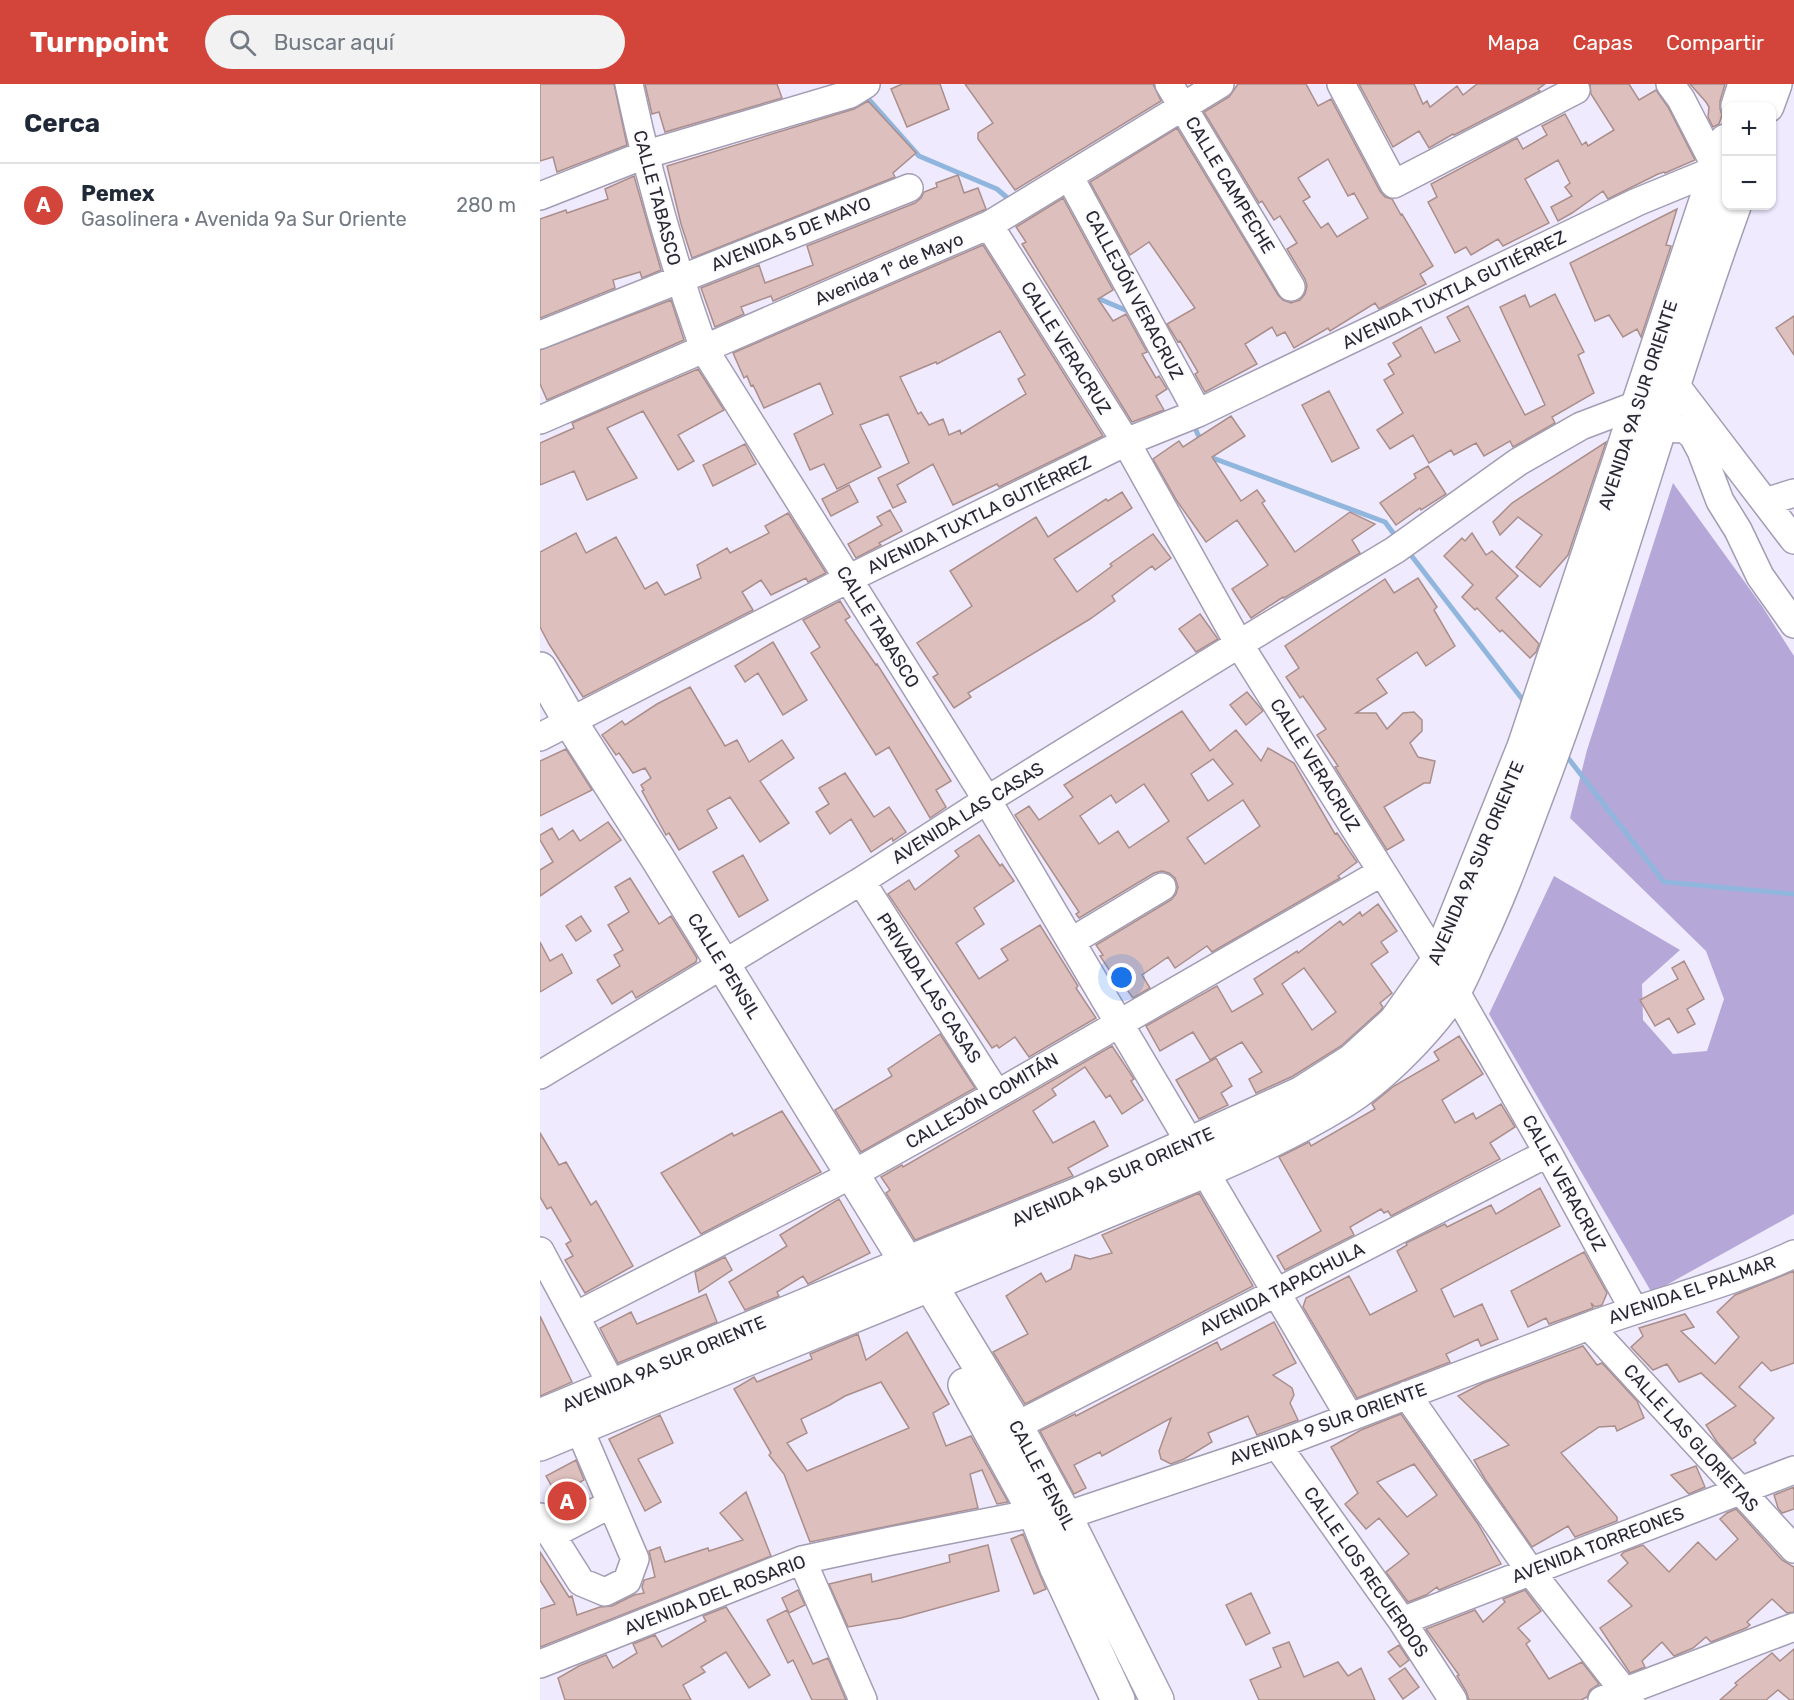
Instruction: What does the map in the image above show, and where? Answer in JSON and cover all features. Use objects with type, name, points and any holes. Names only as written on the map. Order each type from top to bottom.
[{"type":"main road","points":[[1739,102],[1745,84]]},
{"type":"main road","points":[[1768,102],[1775,84]]},
{"type":"main road","name":"AVENIDA 9A SUR ORIENTE","points":[[1649,416],[1674,383],[1689,292],[1722,155]]},
{"type":"main road","name":"AVENIDA 9A SUR ORIENTE","points":[[540,1444],[916,1281],[1079,1194],[1197,1156],[1281,1136],[1345,1101],[1385,1070],[1455,990],[1484,928],[1537,755],[1689,292],[1732,210]]},
{"type":"main road","name":"CALLE PENSIL","points":[[540,669],[571,723],[854,1174],[916,1281],[987,1422],[1050,1514],[1157,1700]]},
{"type":"main road","name":"AVENIDA 9A SUR ORIENTE","points":[[1197,1156],[1302,1094],[1352,1061],[1395,1022],[1438,961],[1537,755]]},
{"type":"main road","name":"AVENIDA 9A SUR ORIENTE","points":[[540,1416],[612,1385],[916,1281]]},
{"type":"main road","name":"CALLE PENSIL","points":[[916,1281],[1016,1426],[1050,1514],[1056,1566],[1118,1700]]},
{"type":"street","name":"CALLE TABASCO","points":[[629,84],[644,155],[679,279],[704,349],[987,800],[1120,1022],[1349,1416]]},
{"type":"street","name":"CALLE CAMPECHE","points":[[1169,84],[1291,287]]},
{"type":"street","name":"Avenida 1º de Mayo","points":[[540,420],[1006,215],[1220,84]]},
{"type":"street","points":[[1341,84],[1394,184],[1574,87]]},
{"type":"street","points":[[1670,84],[1722,155]]},
{"type":"street","points":[[540,196],[644,155],[858,89]]},
{"type":"street","name":"AVENIDA TUXTLA GUTIÉRREZ","points":[[540,737],[848,579],[1126,442],[1195,414],[1637,202],[1722,155]]},
{"type":"street","name":"CALLEJÓN VERACRUZ","points":[[1070,176],[1195,414]]},
{"type":"street","name":"AVENIDA 5 DE MAYO","points":[[540,335],[909,188]]},
{"type":"street","name":"CALLE VERACRUZ","points":[[1006,215],[1126,442],[1239,644],[1438,961],[1548,1153],[1634,1310]]},
{"type":"street","points":[[1674,383],[1794,540]]},
{"type":"street","points":[[1649,416],[1685,429],[1693,436],[1720,501],[1738,530],[1760,576],[1794,624]]},
{"type":"street","name":"AVENIDA LAS CASAS","points":[[540,1075],[861,881],[987,800],[1395,550],[1518,462],[1581,426],[1649,416]]},
{"type":"street","points":[[1765,502],[1794,493]]},
{"type":"street","name":"CALLEJÓN COMITÁN","points":[[575,1317],[854,1174],[1382,872]]},
{"type":"street","name":"PRIVADA LAS CASAS","points":[[861,881],[997,1094]]},
{"type":"street","points":[[1072,941],[1162,887]]},
{"type":"street","name":"AVENIDA TAPACHULA","points":[[1016,1426],[1548,1153]]},
{"type":"street","points":[[540,1251],[612,1385]]},
{"type":"street","name":"AVENIDA EL PALMAR","points":[[1589,1326],[1743,1276],[1794,1254]]},
{"type":"street","name":"AVENIDA 9 SUR ORIENTE","points":[[1050,1514],[1277,1445],[1589,1326]]},
{"type":"street","name":"CALLE LAS GLORIETAS","points":[[1589,1326],[1794,1549]]},
{"type":"street","points":[[1407,1395],[1619,1697],[1794,1627]]},
{"type":"street","points":[[579,1428],[611,1504],[634,1559],[627,1581],[605,1592],[581,1582],[546,1526],[611,1504]]},
{"type":"street","name":"CALLE LOS RECUERDOS","points":[[1277,1445],[1402,1621],[1453,1700]]},
{"type":"street","name":"AVENIDA TORREONES","points":[[1402,1621],[1794,1470]]},
{"type":"street","name":"AVENIDA DEL ROSARIO","points":[[540,1664],[802,1560],[891,1541],[1050,1514]]},
{"type":"street","points":[[802,1560],[863,1700]]},
{"type":"shaded area","points":[[1673,483],[1762,606],[1794,656],[1794,1214],[1652,1293],[1489,1014],[1554,876],[1680,950],[1642,984],[1643,1020],[1673,1054],[1707,1051],[1724,999],[1706,951],[1570,818],[1587,750]]},
{"type":"building","points":[[540,84],[614,84],[627,145],[557,172],[553,157],[540,161]]},
{"type":"building","points":[[645,84],[777,84],[782,98],[665,132],[659,112],[652,114]]},
{"type":"building","points":[[902,84],[940,84],[949,109],[907,127],[891,89]]},
{"type":"building","points":[[965,84],[1153,84],[1161,101],[1015,190],[978,139],[978,133],[993,123]]},
{"type":"building","points":[[1238,84],[1306,84],[1318,106],[1331,99],[1380,191],[1385,197],[1392,199],[1433,266],[1420,274],[1426,284],[1379,309],[1375,303],[1330,331],[1328,328],[1294,348],[1285,332],[1277,336],[1272,327],[1245,344],[1257,364],[1205,392],[1195,374],[1198,372],[1167,324],[1195,308],[1149,242],[1130,255],[1090,182],[1177,128],[1278,295],[1291,303],[1300,300],[1307,286],[1287,249],[1297,243],[1280,216],[1274,220],[1262,201],[1259,203],[1204,112],[1229,97]],"holes":[[[1328,159],[1348,196],[1354,193],[1368,218],[1337,237],[1328,223],[1321,228],[1303,201],[1310,197],[1298,178]]]},
{"type":"building","points":[[1359,84],[1414,84],[1423,104],[1427,101],[1430,107],[1457,86],[1463,95],[1477,84],[1545,84],[1538,89],[1540,91],[1429,148],[1419,131],[1393,147]]},
{"type":"building","points":[[1590,84],[1629,84],[1639,100],[1656,90],[1668,107],[1695,160],[1658,174],[1608,199],[1603,191],[1558,221],[1551,207],[1572,196],[1565,187],[1570,183],[1558,160],[1525,179],[1549,223],[1503,246],[1498,239],[1471,255],[1466,247],[1455,253],[1428,202],[1437,197],[1431,184],[1517,138],[1523,149],[1547,135],[1542,126],[1565,114],[1582,145],[1586,142],[1588,146],[1614,130],[1591,94]]},
{"type":"building","points":[[1690,84],[1725,84],[1720,101],[1722,115],[1719,124],[1713,127],[1708,117],[1709,107]]},
{"type":"building","points":[[868,101],[916,153],[893,173],[895,177],[692,258],[667,166],[854,109]]},
{"type":"building","points":[[958,175],[964,193],[978,188],[986,209],[773,301],[771,296],[741,307],[744,314],[715,327],[701,288],[759,265],[765,283],[813,265],[807,246],[915,203],[924,192],[937,187],[936,183]]},
{"type":"building","points":[[634,176],[661,270],[642,278],[640,272],[613,280],[615,288],[540,318],[540,219],[566,210],[567,213],[608,199],[605,189]]},
{"type":"building","points":[[1063,198],[1113,290],[1098,299],[1113,321],[1126,314],[1147,352],[1142,354],[1156,378],[1159,376],[1167,389],[1156,396],[1164,410],[1132,422],[1022,244],[1026,242],[1016,227]]},
{"type":"building","points":[[1677,209],[1666,245],[1671,246],[1641,337],[1637,329],[1623,337],[1609,315],[1595,321],[1570,263]]},
{"type":"building","points":[[983,245],[1103,436],[999,487],[997,484],[953,505],[933,464],[897,485],[906,502],[893,508],[878,478],[909,463],[888,414],[860,425],[881,467],[837,489],[824,464],[810,470],[794,434],[833,414],[820,383],[764,408],[753,385],[751,386],[747,376],[744,378],[733,353]],"holes":[[[1000,331],[1025,375],[1018,379],[1026,394],[961,434],[960,430],[949,435],[943,419],[929,425],[921,412],[918,414],[900,377],[936,362],[937,364]]]},
{"type":"building","points":[[1555,294],[1584,352],[1578,355],[1594,393],[1552,417],[1555,423],[1513,447],[1510,441],[1484,456],[1476,443],[1454,455],[1451,450],[1429,463],[1413,435],[1390,449],[1377,430],[1403,413],[1384,380],[1394,374],[1388,364],[1401,356],[1393,343],[1421,327],[1435,353],[1460,341],[1447,317],[1468,306],[1525,415],[1545,405],[1500,307],[1525,295],[1530,307]]},
{"type":"building","points":[[671,300],[684,340],[547,400],[540,384],[540,350]]},
{"type":"building","points":[[1794,316],[1794,355],[1776,328]]},
{"type":"building","points":[[698,369],[724,410],[678,435],[694,461],[678,470],[643,411],[607,428],[637,478],[587,500],[574,471],[540,485],[540,443],[574,428],[572,423]]},
{"type":"building","points":[[1329,391],[1359,448],[1332,462],[1302,405]]},
{"type":"building","points":[[1231,416],[1245,436],[1212,457],[1241,501],[1257,490],[1265,501],[1262,503],[1295,552],[1350,512],[1375,524],[1352,540],[1360,553],[1251,618],[1232,589],[1268,565],[1237,520],[1206,542],[1177,501],[1153,459],[1179,441],[1183,447]]},
{"type":"building","points":[[1606,442],[1568,555],[1540,587],[1516,567],[1542,535],[1518,517],[1500,535],[1493,522],[1512,503]]},
{"type":"building","points":[[745,444],[756,464],[713,486],[703,465]]},
{"type":"building","points":[[1428,466],[1446,494],[1421,510],[1420,508],[1396,525],[1380,503],[1416,478],[1414,474]]},
{"type":"building","points":[[849,485],[858,502],[831,516],[822,499]]},
{"type":"building","points":[[1122,492],[1132,508],[1054,559],[1077,592],[1112,566],[1110,564],[1153,534],[1171,558],[1155,570],[1152,566],[1112,596],[1115,601],[1090,619],[968,693],[971,697],[954,708],[933,677],[938,674],[917,643],[972,606],[950,571],[1036,517],[1048,537],[1106,499],[1108,501]]},
{"type":"building","points":[[890,510],[902,531],[856,558],[848,544],[882,525],[877,517]]},
{"type":"building","points":[[788,513],[826,573],[808,582],[806,578],[771,595],[761,580],[742,592],[753,610],[583,697],[540,627],[540,552],[576,533],[586,553],[616,537],[645,589],[657,582],[665,595],[701,578],[697,565],[727,548],[730,553],[769,533],[765,526]]},
{"type":"building","points":[[1472,533],[1486,555],[1492,551],[1518,576],[1496,598],[1539,644],[1536,652],[1530,658],[1502,630],[1500,632],[1477,608],[1475,610],[1462,597],[1473,585],[1444,556],[1462,538],[1465,541]]},
{"type":"building","points":[[1418,578],[1437,607],[1434,610],[1455,646],[1426,666],[1417,652],[1377,679],[1387,693],[1356,713],[1376,713],[1387,729],[1403,713],[1414,712],[1422,720],[1422,731],[1410,743],[1418,757],[1435,761],[1430,783],[1424,783],[1384,807],[1404,840],[1387,850],[1335,767],[1338,766],[1317,735],[1326,729],[1303,696],[1300,698],[1286,677],[1299,668],[1285,646],[1385,579],[1394,593]]},
{"type":"building","points":[[840,601],[850,617],[845,620],[877,664],[951,781],[936,790],[946,807],[930,818],[889,747],[876,755],[811,653],[820,647],[803,620]]},
{"type":"building","points":[[1200,614],[1218,639],[1196,652],[1179,629]]},
{"type":"building","points":[[773,642],[807,700],[783,715],[758,673],[745,682],[735,666]]},
{"type":"building","points":[[690,687],[725,746],[737,740],[749,762],[782,740],[794,758],[760,781],[789,823],[760,842],[730,797],[707,810],[717,828],[679,850],[669,833],[666,835],[642,791],[644,790],[641,785],[651,778],[645,768],[633,773],[602,735],[622,721],[625,725],[657,704]]},
{"type":"building","points":[[1247,692],[1263,711],[1246,725],[1230,705]]},
{"type":"building","points":[[1182,711],[1210,751],[1236,730],[1261,761],[1268,748],[1294,763],[1335,834],[1337,833],[1357,862],[1338,876],[1340,878],[1212,952],[1207,946],[1175,968],[1168,957],[1142,975],[1150,988],[1133,998],[1114,977],[1100,956],[1103,955],[1096,945],[1171,900],[1178,887],[1175,878],[1169,873],[1162,871],[1154,873],[1079,918],[1076,914],[1079,912],[1015,815],[1029,806],[1039,820],[1073,797],[1064,785]],"holes":[[[1213,759],[1233,784],[1208,801],[1191,774]],[[1144,784],[1169,821],[1129,848],[1118,831],[1099,844],[1080,816],[1111,795],[1116,803]],[[1243,800],[1260,826],[1205,864],[1187,838]]]},
{"type":"building","points":[[566,749],[592,790],[540,816],[540,761]]},
{"type":"building","points":[[845,773],[874,817],[889,807],[906,832],[871,852],[851,819],[830,834],[816,812],[829,804],[819,788]]},
{"type":"building","points":[[608,822],[621,840],[540,896],[540,870],[553,862],[540,840],[540,835],[552,828],[559,840],[573,830],[580,841]]},
{"type":"building","points":[[979,835],[1000,866],[1002,864],[1014,881],[974,908],[984,924],[956,943],[979,979],[1008,960],[1001,949],[1040,925],[1096,1018],[1029,1057],[1015,1037],[999,1048],[997,1045],[992,1048],[888,894],[909,880],[915,890],[959,856],[955,851]]},
{"type":"building","points":[[743,855],[768,900],[739,917],[713,872]]},
{"type":"building","points":[[630,878],[659,924],[671,916],[697,958],[696,962],[636,998],[632,991],[612,1004],[597,980],[620,966],[614,955],[623,950],[608,925],[629,912],[615,887]]},
{"type":"building","points":[[1378,904],[1397,931],[1381,942],[1388,952],[1371,964],[1392,993],[1380,1003],[1383,1007],[1381,1010],[1341,1046],[1293,1076],[1256,1093],[1249,1079],[1262,1072],[1242,1042],[1210,1060],[1193,1032],[1160,1051],[1146,1026],[1217,986],[1232,1012],[1263,994],[1254,979],[1297,951],[1298,953],[1340,921],[1343,925],[1360,912],[1362,916]],"holes":[[[1304,968],[1336,1012],[1312,1030],[1282,984]]]},
{"type":"building","points":[[581,916],[591,931],[576,941],[566,926]]},
{"type":"building","points":[[540,942],[550,961],[562,954],[572,973],[540,992]]},
{"type":"building","points":[[1684,961],[1704,999],[1687,1009],[1695,1024],[1678,1033],[1669,1018],[1655,1026],[1640,1000],[1678,979],[1672,968]]},
{"type":"building","points":[[940,1034],[975,1088],[861,1152],[835,1110],[892,1076],[888,1069]]},
{"type":"building","points":[[1459,1036],[1483,1074],[1442,1100],[1455,1123],[1473,1113],[1476,1119],[1501,1104],[1515,1127],[1490,1143],[1500,1159],[1391,1216],[1388,1211],[1384,1213],[1381,1209],[1350,1227],[1354,1235],[1285,1270],[1277,1256],[1321,1231],[1279,1157],[1309,1142],[1311,1146],[1375,1109],[1372,1104],[1394,1086],[1439,1060],[1434,1052]]},
{"type":"building","points":[[1112,1046],[1134,1079],[1131,1081],[1143,1100],[1122,1114],[1110,1095],[1106,1098],[1085,1067],[1052,1089],[1056,1095],[1033,1111],[1053,1143],[1094,1121],[1108,1146],[1068,1168],[1073,1176],[915,1240],[886,1193],[890,1190],[881,1177],[902,1165],[903,1167]]},
{"type":"building","points":[[1216,1058],[1232,1086],[1221,1093],[1228,1105],[1199,1119],[1176,1080]]},
{"type":"building","points":[[782,1111],[821,1172],[701,1234],[661,1173],[732,1133],[734,1136]]},
{"type":"building","points":[[540,1133],[559,1165],[566,1162],[591,1205],[596,1201],[633,1266],[585,1293],[565,1260],[573,1256],[566,1244],[571,1241],[551,1207],[547,1209],[540,1197]]},
{"type":"building","points":[[1540,1188],[1560,1226],[1441,1289],[1454,1317],[1482,1304],[1498,1339],[1481,1346],[1478,1339],[1446,1354],[1450,1362],[1357,1398],[1303,1307],[1306,1298],[1349,1276],[1370,1315],[1417,1291],[1397,1251],[1407,1245],[1406,1243],[1445,1224],[1447,1227],[1491,1205],[1496,1214]]},
{"type":"building","points":[[1199,1193],[1253,1286],[1025,1404],[993,1352],[1028,1334],[1006,1296],[1041,1273],[1046,1282],[1071,1269],[1075,1255],[1090,1259],[1112,1253],[1102,1235]]},
{"type":"building","points":[[839,1199],[870,1253],[808,1284],[803,1276],[777,1292],[779,1296],[745,1310],[729,1282],[787,1246],[780,1235]]},
{"type":"building","points":[[1584,1252],[1607,1293],[1602,1305],[1595,1307],[1591,1303],[1593,1308],[1549,1324],[1546,1318],[1528,1327],[1511,1291]]},
{"type":"building","points":[[725,1257],[732,1270],[699,1292],[695,1272]]},
{"type":"building","points":[[1794,1271],[1794,1363],[1771,1371],[1762,1362],[1739,1387],[1774,1418],[1754,1440],[1756,1443],[1732,1459],[1706,1425],[1736,1406],[1701,1373],[1679,1382],[1667,1364],[1653,1370],[1631,1347],[1643,1336],[1639,1328],[1685,1314],[1694,1327],[1681,1331],[1715,1364],[1739,1337],[1717,1312],[1735,1295]]},
{"type":"building","points":[[706,1294],[717,1322],[618,1363],[600,1328],[631,1312],[637,1324]]},
{"type":"building","points":[[540,1316],[572,1382],[540,1396]]},
{"type":"building","points":[[1274,1322],[1296,1363],[1273,1375],[1292,1388],[1294,1395],[1290,1403],[1298,1420],[1257,1435],[1248,1416],[1208,1433],[1212,1442],[1171,1464],[1161,1459],[1159,1451],[1171,1418],[1102,1456],[1100,1452],[1074,1465],[1086,1488],[1074,1494],[1040,1431],[1075,1414],[1076,1416],[1217,1342],[1221,1350]]},
{"type":"building","points":[[907,1332],[949,1404],[933,1413],[946,1446],[971,1436],[1008,1502],[997,1504],[982,1470],[970,1474],[978,1508],[810,1542],[784,1474],[769,1455],[771,1453],[734,1389],[754,1377],[757,1382],[812,1359],[810,1354],[858,1334],[866,1360]],"holes":[[[881,1382],[909,1428],[807,1471],[787,1443],[807,1433],[801,1419],[845,1396]]]},
{"type":"building","points":[[1583,1346],[1597,1365],[1602,1363],[1637,1401],[1644,1418],[1617,1431],[1615,1426],[1599,1427],[1561,1453],[1617,1517],[1617,1521],[1575,1537],[1568,1526],[1532,1547],[1474,1460],[1509,1445],[1458,1396],[1483,1383]]},
{"type":"building","points":[[1401,1414],[1478,1524],[1501,1564],[1439,1590],[1437,1587],[1426,1595],[1408,1602],[1386,1572],[1409,1554],[1379,1518],[1366,1529],[1345,1504],[1358,1493],[1331,1447],[1361,1430]],"holes":[[[1414,1464],[1437,1495],[1407,1517],[1377,1482]]]},
{"type":"building","points":[[660,1415],[673,1443],[638,1459],[661,1502],[645,1511],[609,1439]]},
{"type":"building","points":[[576,1460],[584,1480],[573,1486],[582,1501],[565,1510],[546,1476]]},
{"type":"building","points":[[1696,1466],[1705,1487],[1689,1494],[1671,1475]]},
{"type":"building","points":[[1794,1487],[1794,1509],[1782,1513],[1774,1495]]},
{"type":"building","points":[[746,1492],[771,1556],[540,1647],[540,1609],[555,1604],[540,1580],[540,1552],[569,1597],[572,1596],[577,1615],[600,1607],[612,1606],[634,1595],[644,1593],[642,1587],[644,1580],[655,1577],[649,1551],[660,1547],[665,1562],[708,1548],[709,1551],[743,1540],[720,1513]]},
{"type":"building","points":[[1736,1509],[1782,1560],[1794,1567],[1794,1612],[1787,1613],[1772,1599],[1747,1622],[1750,1625],[1746,1628],[1711,1642],[1706,1637],[1693,1648],[1674,1656],[1662,1642],[1642,1661],[1645,1667],[1630,1673],[1600,1628],[1632,1606],[1608,1581],[1628,1563],[1621,1555],[1643,1545],[1669,1572],[1698,1542],[1716,1560],[1738,1539],[1720,1519]]},
{"type":"building","points":[[1023,1534],[1046,1589],[1034,1594],[1011,1539]]},
{"type":"building","points":[[988,1545],[999,1591],[901,1618],[848,1627],[829,1584],[871,1574],[872,1582],[950,1562],[949,1555]]},
{"type":"building","points":[[798,1590],[805,1605],[789,1613],[782,1598]]},
{"type":"building","points":[[1525,1590],[1541,1611],[1518,1628],[1530,1641],[1526,1644],[1549,1679],[1582,1662],[1599,1684],[1590,1690],[1587,1697],[1581,1700],[1469,1700],[1457,1676],[1459,1675],[1426,1629],[1475,1610],[1483,1622],[1505,1602],[1503,1599]]},
{"type":"building","points":[[1251,1593],[1270,1633],[1246,1645],[1226,1605]]},
{"type":"building","points":[[726,1607],[770,1675],[749,1688],[726,1652],[701,1667],[705,1672],[683,1685],[691,1700],[565,1700],[558,1678],[606,1655],[613,1668],[637,1653],[633,1644],[655,1635],[662,1647],[706,1621],[703,1616]]},
{"type":"building","points":[[787,1610],[813,1664],[828,1658],[846,1700],[812,1700],[793,1660],[788,1663],[767,1620]]},
{"type":"building","points":[[1289,1642],[1304,1677],[1338,1662],[1348,1676],[1361,1668],[1375,1700],[1259,1700],[1250,1680],[1281,1667],[1273,1648]]},
{"type":"building","points":[[1399,1645],[1409,1660],[1400,1667],[1388,1652]]},
{"type":"building","points":[[1794,1649],[1794,1700],[1790,1700],[1778,1690],[1766,1700],[1720,1700],[1737,1685],[1735,1683],[1772,1653],[1780,1661]]},
{"type":"building","points":[[1405,1668],[1419,1687],[1403,1699],[1389,1679]]},
{"type":"waterway","points":[[864,94],[919,156],[997,189],[1011,201]]},
{"type":"waterway","points":[[1095,297],[1130,312]]},
{"type":"waterway","points":[[1192,422],[1201,441]]},
{"type":"waterway","points":[[1209,454],[1210,457],[1385,522],[1397,538]]},
{"type":"waterway","points":[[1407,550],[1526,704]]},
{"type":"waterway","points":[[1565,754],[1664,882],[1794,894]]},
{"type":"place","name":"Pemex","points":[[567,1501]]}]
